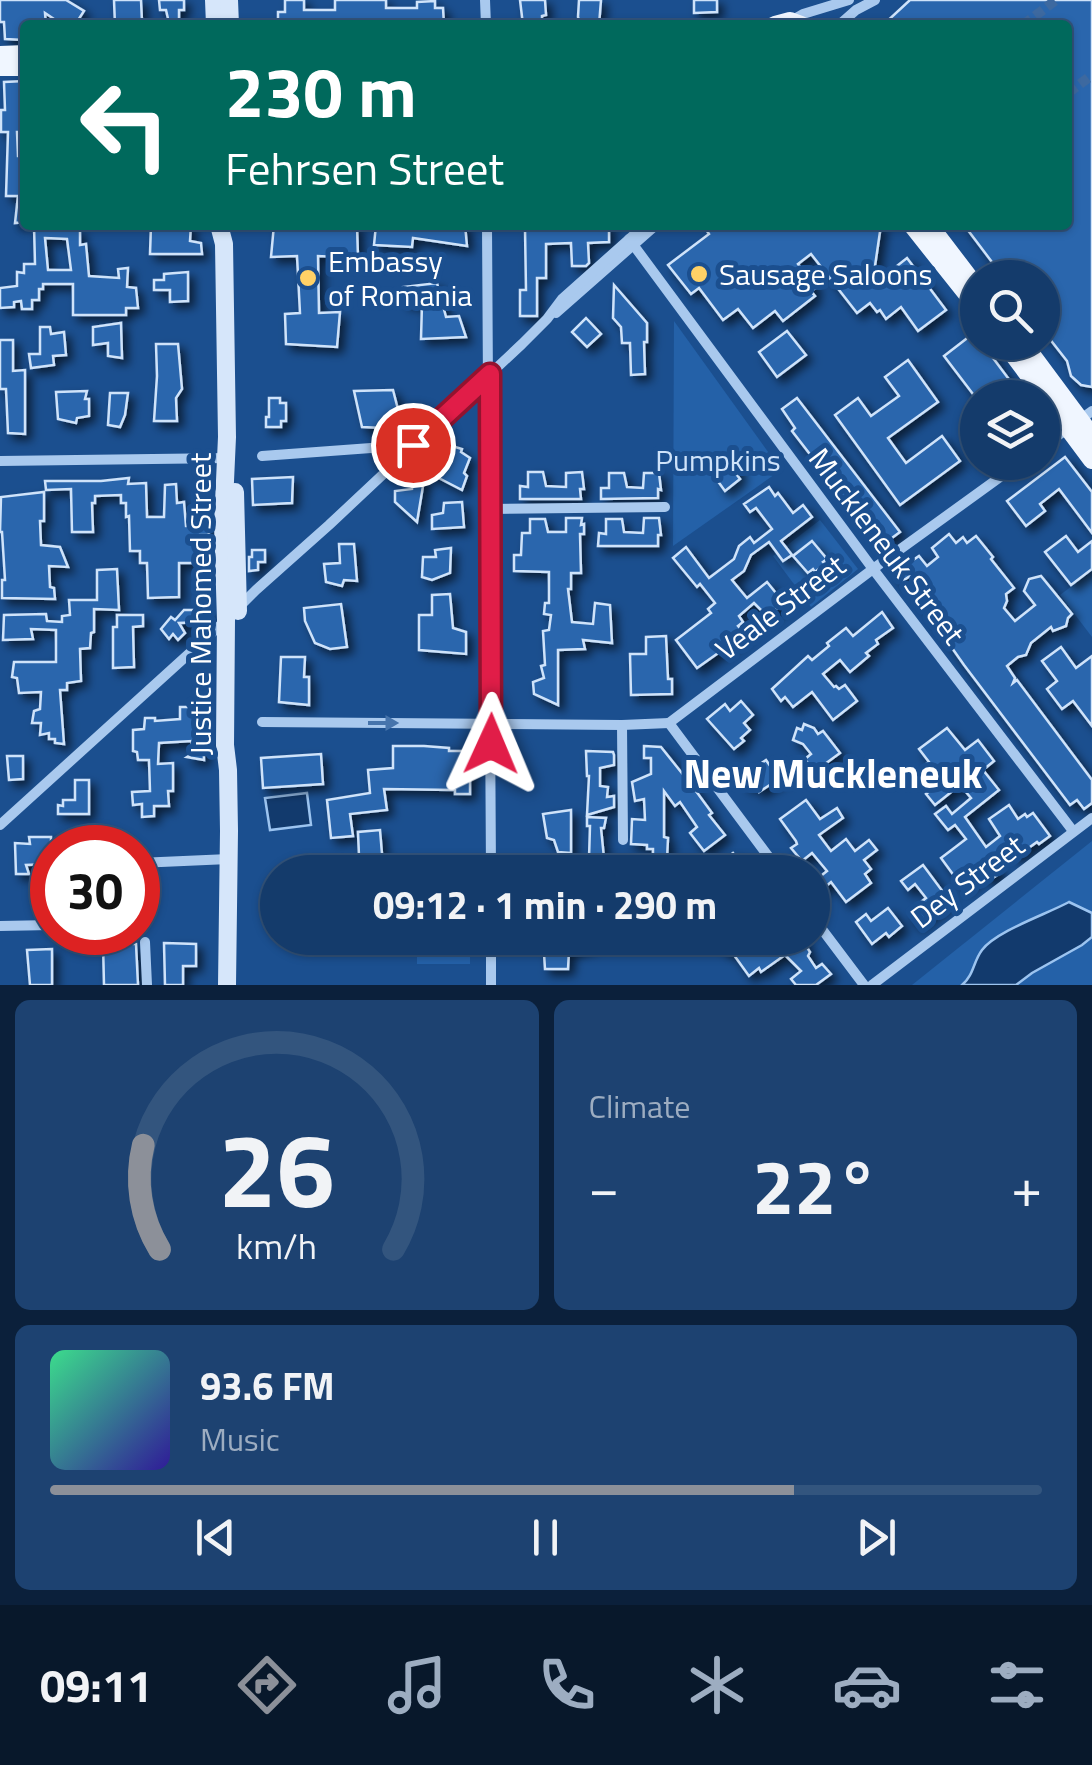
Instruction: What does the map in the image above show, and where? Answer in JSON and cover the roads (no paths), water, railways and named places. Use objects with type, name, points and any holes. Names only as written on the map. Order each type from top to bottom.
[{"type":"main road","name":"Justice Mahomed Street","points":[[220,230],[224,244],[229,458],[223,525],[232,615],[224,745],[228,770],[229,979]]},
{"type":"main road","name":"Justice Mahomed Street","points":[[224,244],[228,230]]},
{"type":"main road","points":[[916,230],[960,285]]},
{"type":"main road","points":[[933,230],[960,265]]},
{"type":"main road","points":[[1021,360],[1083,424]]},
{"type":"main road","points":[[1035,360],[1083,424],[1092,460]]},
{"type":"street","points":[[795,20],[850,0]]},
{"type":"street","points":[[845,20],[875,0]]},
{"type":"street","points":[[488,230],[491,855]]},
{"type":"street","points":[[0,825],[329,526],[547,319],[573,300],[641,230]]},
{"type":"street","points":[[631,242],[649,230]]},
{"type":"street","name":"Muckleneuk Street","points":[[631,242],[1074,832]]},
{"type":"street","points":[[1060,437],[1083,424]]},
{"type":"street","points":[[262,456],[413,445]]},
{"type":"street","points":[[0,461],[229,458]]},
{"type":"street","name":"Veale Street","points":[[669,723],[996,480]]},
{"type":"street","points":[[490,508],[665,507]]},
{"type":"street","points":[[262,722],[669,723],[767,855]]},
{"type":"street","points":[[622,725],[623,840]]},
{"type":"street","name":"Dey Street","points":[[868,985],[1092,818]]},
{"type":"street","points":[[160,862],[229,859]]},
{"type":"street","points":[[0,926],[30,925]]},
{"type":"street","points":[[830,938],[868,985]]},
{"type":"street","points":[[146,955],[147,985]]},
{"type":"street","points":[[491,955],[491,985]]},
{"type":"tunnel","points":[[1030,20],[1056,0]]},
{"type":"tunnel","points":[[1072,90],[1092,75]]},
{"type":"place","name":"Sausage Saloons","points":[[699,274]]},
{"type":"place","name":"Embassy of Romania","points":[[308,278]]},
{"type":"district","name":"New Muckleneuk","points":[[833,773]]},
{"type":"park label","name":"Pumpkins","points":[[718,460]]}]
